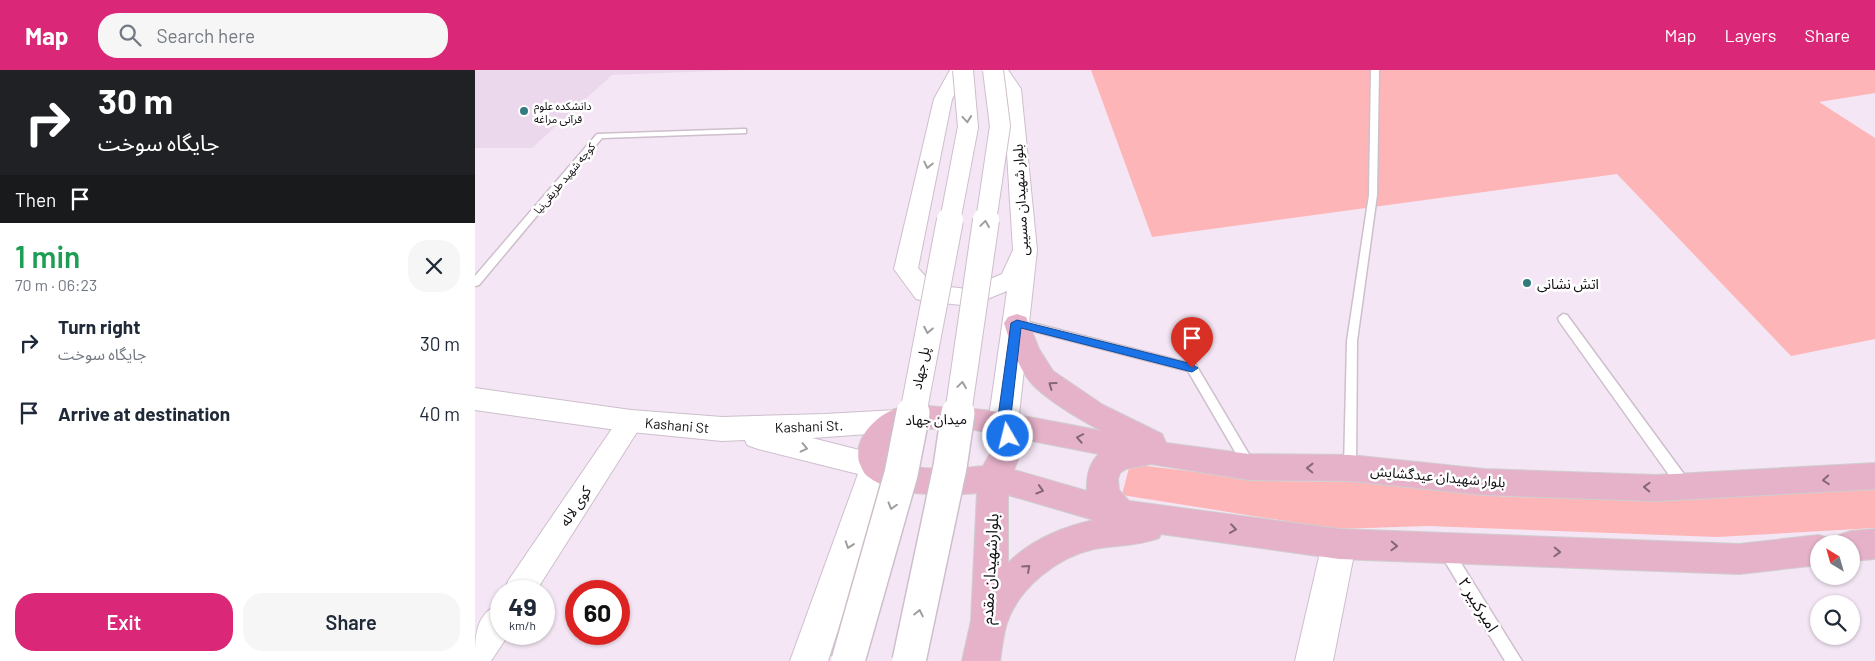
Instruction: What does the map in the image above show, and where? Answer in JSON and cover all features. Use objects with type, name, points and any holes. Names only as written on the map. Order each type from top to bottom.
[{"type":"main road","points":[[961,70],[943,99],[906,269],[925,293],[971,298],[1012,279],[1025,250]]},
{"type":"main road","name":"پل جهاد","points":[[848,661],[901,474],[968,127],[961,70]]},
{"type":"main road","points":[[909,661],[950,467],[1000,126],[993,70]]},
{"type":"main road","name":"بلوار شهیدان مسیبی","points":[[999,70],[1012,89],[1025,250],[1003,424]]},
{"type":"main road","points":[[1017,323],[1026,351],[1043,378],[1069,398],[1093,413],[1151,441],[1236,465]]},
{"type":"main road","name":"Kashani St","points":[[475,399],[631,421],[723,429],[876,466]]},
{"type":"main road","name":"میدان جهاد","points":[[876,466],[873,452],[877,438],[888,425],[906,417],[991,420],[1003,424]]},
{"type":"main road","name":"Kashani St.","points":[[723,429],[825,426],[896,421]]},
{"type":"main road","points":[[993,477],[1007,453],[1008,436],[1003,424]]},
{"type":"main road","name":"بلوار شهیدان عیدگشایش","points":[[1003,424],[1156,453],[1236,465],[1350,468],[1484,482],[1656,488],[1875,476]]},
{"type":"main road","points":[[1120,514],[1103,495],[1102,479],[1107,466],[1118,458],[1156,453]]},
{"type":"main road","points":[[809,661],[876,466],[895,476],[924,480],[978,481],[993,477],[1120,514],[1339,544],[1739,558],[1810,551]]},
{"type":"main road","name":"بلوارشهیدان مقدم","points":[[981,661],[989,620],[993,477]]},
{"type":"main road","points":[[989,620],[1013,580],[1047,550],[1099,532],[1199,525]]},
{"type":"main road","points":[[1314,661],[1339,544]]},
{"type":"main road","points":[[1860,545],[1875,544]]},
{"type":"street","name":"کوی لاله","points":[[526,580],[631,421]]},
{"type":"street","points":[[475,657],[490,634]]},
{"type":"lane","points":[[1350,468],[1352,340],[1373,195],[1375,70]]},
{"type":"lane","name":"کوچه شهید طریقی‌نیا","points":[[475,283],[600,136],[743,131]]},
{"type":"lane","points":[[1563,318],[1685,486]]},
{"type":"lane","points":[[1017,323],[1192,368],[1236,465]]},
{"type":"lane","name":"امیرکبیر ۲","points":[[1444,547],[1514,661]]},
{"type":"shaded area","name":"دانشکده علوم قرآنی مراغه","points":[[475,70],[740,70],[612,75],[532,148],[475,148]]},
{"type":"shaded area","points":[[1091,70],[1875,70],[1875,93],[1819,102],[1875,138],[1875,339],[1791,356],[1617,174],[1152,237]]},
{"type":"shaded area","points":[[1130,464],[1271,481],[1363,482],[1508,497],[1697,499],[1875,485],[1875,528],[1717,537],[1428,526],[1335,529],[1122,495]]},
{"type":"place","name":"دانشکده علوم قرآنی مراغه","points":[[524,111]]},
{"type":"place","name":"اتش نشانی","points":[[1527,283]]},
{"type":"route","points":[[1008,436],[1003,424],[1017,323],[1192,368]]}]
